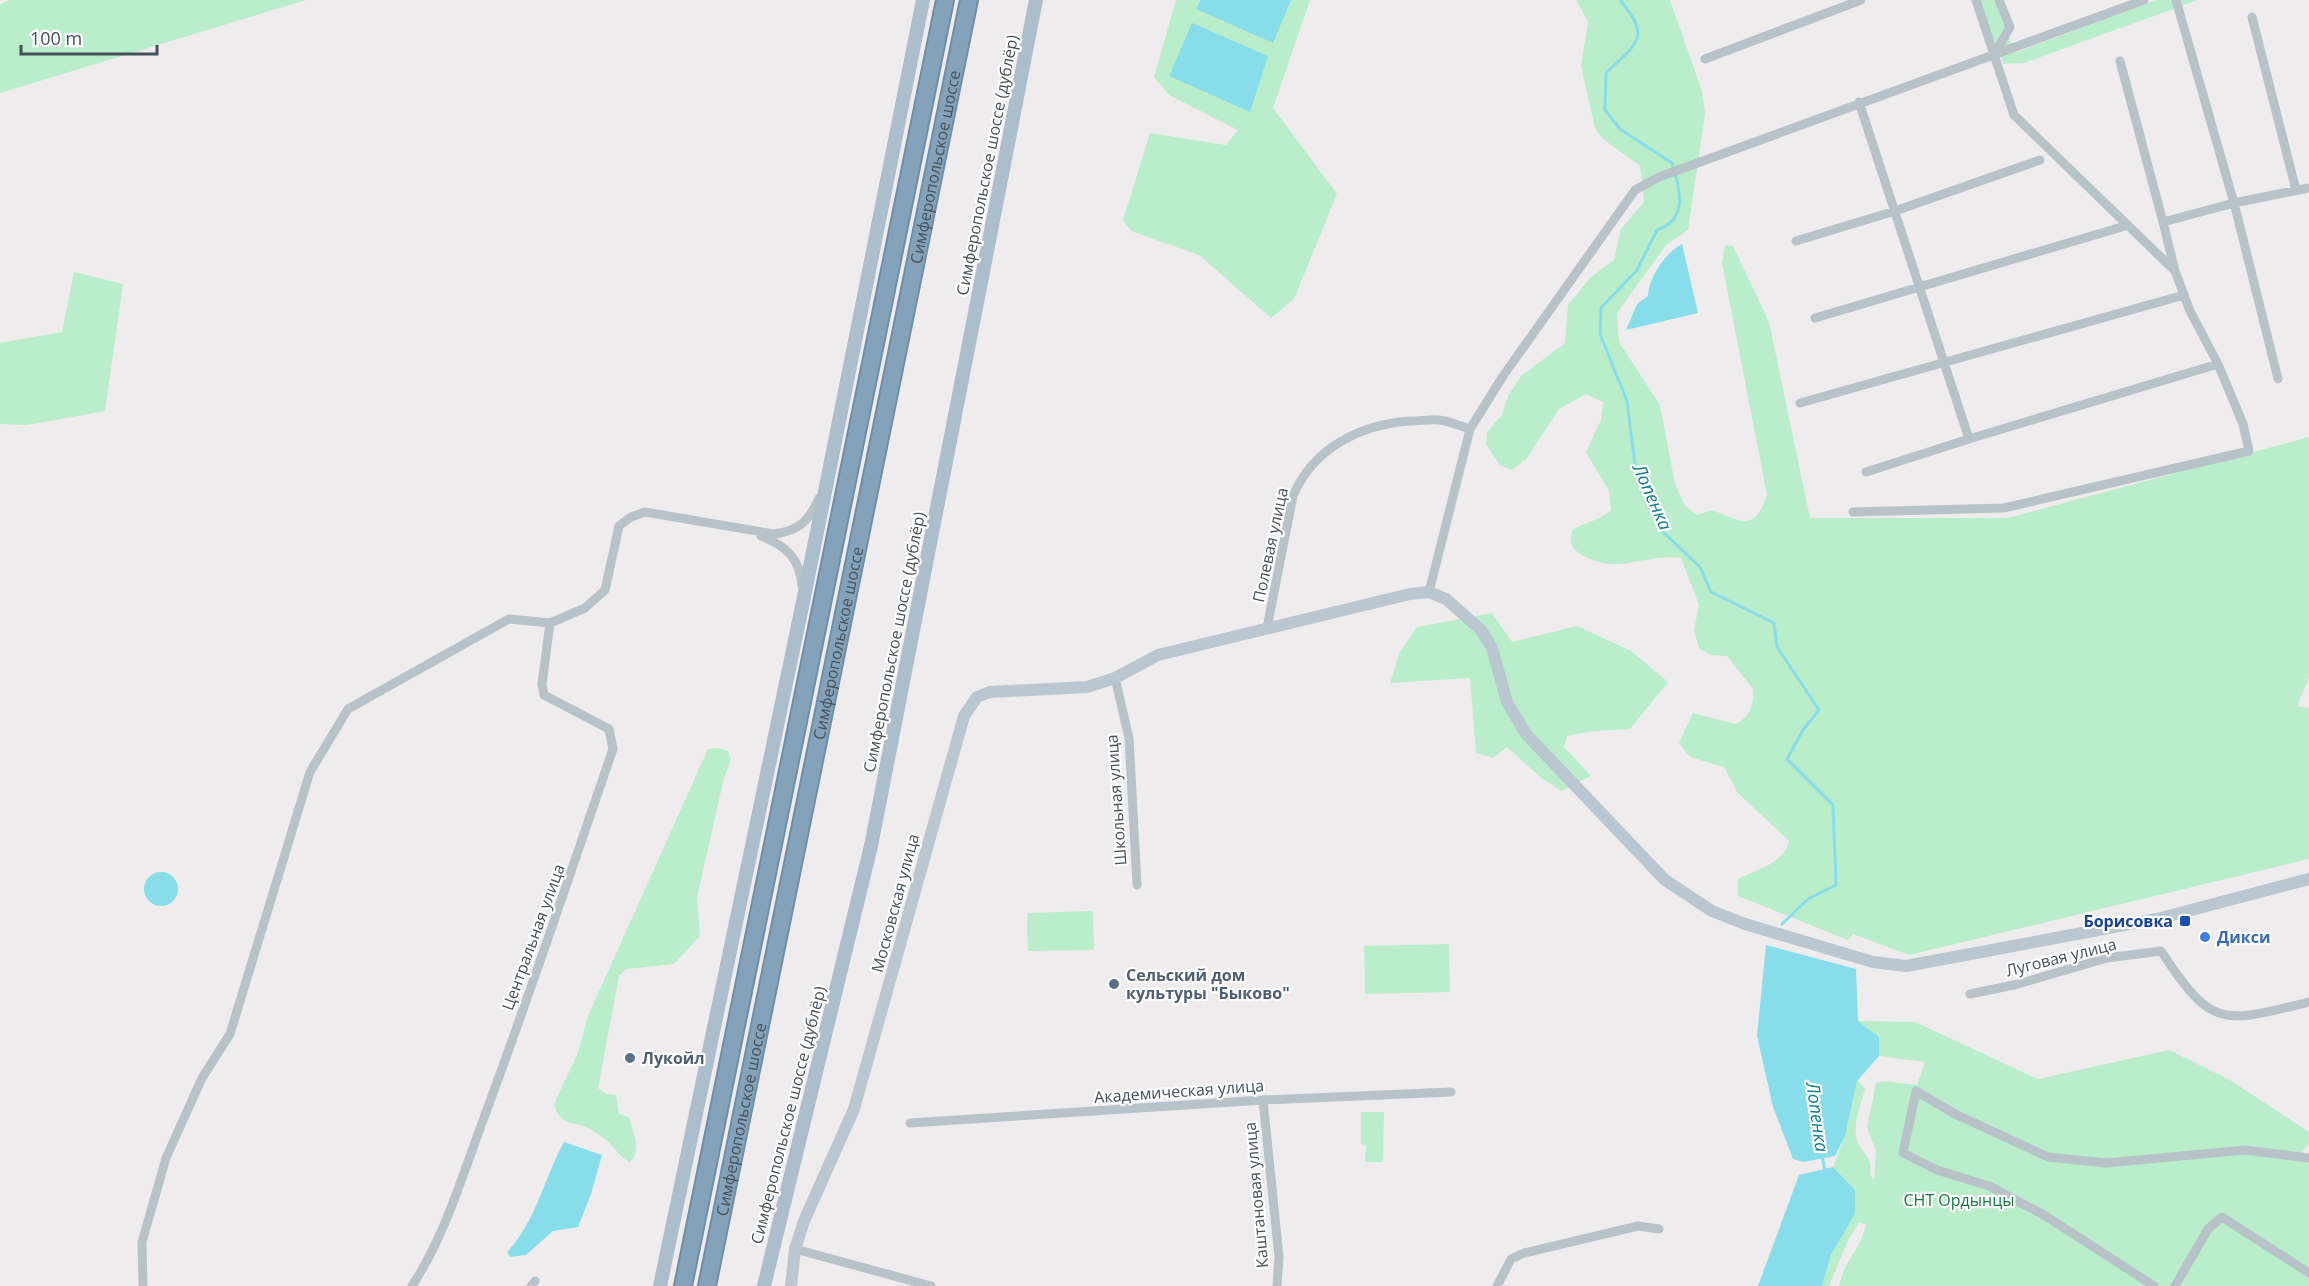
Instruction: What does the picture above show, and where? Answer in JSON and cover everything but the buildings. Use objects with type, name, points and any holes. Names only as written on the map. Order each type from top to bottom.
[{"type":"highway","name":"Симферопольское шоссе","points":[[683,1286],[945,0]]},
{"type":"highway","name":"Симферопольское шоссе","points":[[706,1286],[969,0]]},
{"type":"main road","points":[[660,1286],[804,597],[923,0]]},
{"type":"main road","name":"Симферопольское шоссе (дублёр)","points":[[764,1286],[871,846],[1036,0]]},
{"type":"street","points":[[1706,59],[1861,0]]},
{"type":"street","points":[[1976,0],[2014,115],[2125,226],[2175,271]]},
{"type":"street","points":[[1994,55],[2010,27],[1999,0]]},
{"type":"street","points":[[2144,0],[1859,102],[1659,177],[1635,190],[1503,376],[1470,429],[1428,592],[1446,599],[1481,630],[1492,648],[1507,702],[1526,734],[1649,863],[1685,894],[1712,911],[1745,924],[1830,947],[1873,962],[1906,966],[2157,919],[2309,879]]},
{"type":"street","points":[[2176,0],[2234,203],[2278,379]]},
{"type":"street","points":[[2252,17],[2296,190]]},
{"type":"street","points":[[1853,512],[2004,508],[2249,451],[2243,424],[2175,271],[2120,61]]},
{"type":"street","points":[[1859,102],[1970,439]]},
{"type":"street","points":[[1796,241],[1895,211],[2040,160]]},
{"type":"street","points":[[2163,222],[2234,203],[2309,188]]},
{"type":"street","points":[[1815,318],[2125,226]]},
{"type":"street","points":[[1800,403],[2184,295]]},
{"type":"street","points":[[1866,471],[2218,364]]},
{"type":"street","name":"Полевая улица","points":[[1268,628],[1293,496],[1302,476],[1314,462],[1347,436],[1395,422],[1438,420],[1470,429]]},
{"type":"street","points":[[142,1286],[142,1242],[166,1158],[202,1078],[230,1034],[310,772],[348,709],[509,619],[550,623],[585,608],[605,590],[620,526],[631,517],[645,512],[753,533],[791,532],[804,524],[825,487]]},
{"type":"street","points":[[753,533],[786,548],[796,559],[801,573],[804,597]]},
{"type":"street","name":"Московская улица","points":[[791,1286],[795,1248],[804,1221],[854,1109],[893,977],[950,760],[969,705],[977,697],[990,692],[1087,687],[1115,678],[1158,655],[1410,594],[1428,592]]},
{"type":"street","name":"Центральная улица","points":[[412,1286],[433,1254],[567,889],[613,749],[609,729],[544,695],[542,684],[550,623]]},
{"type":"street","name":"Школьная улица","points":[[1115,678],[1129,738],[1137,885]]},
{"type":"street","name":"Луговая улица","points":[[1970,994],[2018,984],[2107,958],[2161,951],[2179,981],[2196,999],[2206,1008],[2222,1014],[2237,1018],[2309,1002]]},
{"type":"street","points":[[2154,1286],[2026,1205],[1989,1186],[1937,1170],[1903,1153],[1916,1091],[1955,1114],[2048,1157],[2106,1163],[2245,1150],[2309,1158]]},
{"type":"street","name":"Академическая улица","points":[[910,1123],[1451,1092]]},
{"type":"street","name":"Каштановая улица","points":[[1263,1101],[1279,1257],[1277,1286]]},
{"type":"street","points":[[2175,1286],[2208,1229],[2222,1217],[2309,1272]]},
{"type":"street","points":[[1497,1286],[1511,1259],[1524,1253],[1638,1226],[1659,1229]]},
{"type":"street","points":[[795,1248],[931,1286]]},
{"type":"green space","points":[[10,0],[306,0],[0,93],[0,4]]},
{"type":"green space","points":[[1176,0],[1310,0],[1273,108],[1337,194],[1294,299],[1271,318],[1199,255],[1131,231],[1123,220],[1150,133],[1226,145],[1238,130],[1169,95],[1154,77]]},
{"type":"green space","points":[[1576,0],[1670,0],[1702,91],[1705,114],[1688,230],[1666,245],[1617,313],[1619,342],[1660,405],[1675,484],[1685,506],[1697,515],[1712,510],[1746,521],[1758,515],[1767,495],[1722,263],[1725,245],[1733,246],[1769,322],[1810,518],[2008,518],[2309,437],[2309,678],[2297,706],[2309,708],[2309,859],[1909,955],[1853,934],[1848,940],[1738,896],[1738,879],[1776,860],[1782,855],[1789,841],[1737,792],[1724,767],[1690,757],[1679,743],[1693,713],[1736,724],[1741,721],[1750,710],[1753,689],[1727,656],[1710,655],[1699,648],[1694,630],[1699,605],[1681,558],[1655,558],[1608,564],[1582,555],[1572,545],[1571,536],[1574,529],[1611,510],[1609,491],[1586,452],[1601,420],[1603,402],[1586,394],[1559,409],[1526,459],[1512,470],[1500,465],[1486,444],[1487,432],[1502,415],[1508,396],[1521,376],[1565,343],[1568,305],[1591,277],[1614,260],[1621,229],[1644,202],[1640,166],[1603,139],[1595,128],[1581,66],[1588,22]]},
{"type":"green space","points":[[1978,0],[1995,0],[2015,53],[2156,0],[2198,0],[2024,63],[2004,64]]},
{"type":"green space","points":[[74,272],[123,284],[105,411],[27,425],[0,424],[0,343],[62,332]]},
{"type":"green space","points":[[1492,613],[1512,642],[1577,626],[1631,651],[1668,682],[1630,729],[1593,731],[1567,736],[1564,747],[1591,776],[1561,791],[1539,776],[1507,747],[1493,758],[1476,753],[1470,678],[1390,683],[1400,652],[1417,627]]},
{"type":"green space","points":[[718,748],[728,751],[731,760],[724,778],[697,897],[700,936],[674,964],[626,969],[619,976],[598,1088],[606,1094],[616,1095],[619,1114],[629,1117],[636,1146],[634,1157],[630,1162],[594,1131],[564,1120],[554,1104],[578,1053],[588,1016],[708,749]]},
{"type":"green space","points":[[1093,911],[1094,950],[1028,951],[1027,913]]},
{"type":"green space","points":[[1449,944],[1450,992],[1365,994],[1364,946]]},
{"type":"green space","name":"СНТ Ордынцы","points":[[1858,1021],[1915,1022],[2038,1079],[2169,1050],[2230,1080],[2309,1132],[2309,1144],[2302,1152],[2309,1156],[2309,1286],[1839,1286],[1844,1270],[1864,1232],[1866,1224],[1859,1223],[1849,1238],[1829,1286],[1822,1286],[1831,1255],[1855,1214],[1855,1190],[1833,1167],[1845,1136],[1857,1080],[1865,1089],[1857,1118],[1856,1136],[1870,1163],[1870,1175],[1874,1180],[1876,1151],[1867,1128],[1876,1083],[1884,1081],[1917,1085],[1925,1062],[1879,1056],[1879,1037]]},
{"type":"green space","points":[[1361,1112],[1384,1112],[1383,1162],[1365,1162],[1366,1145],[1361,1144]]},
{"type":"water","points":[[1201,0],[1291,0],[1273,43],[1196,9]]},
{"type":"water","points":[[1192,23],[1268,56],[1250,112],[1169,76]]},
{"type":"water","points":[[1682,244],[1698,313],[1626,330],[1637,304],[1648,296],[1651,281],[1659,266]]},
{"type":"water","points":[[161,872],[173,877],[178,889],[173,901],[161,906],[149,901],[144,889],[149,877]]},
{"type":"water","points":[[1766,945],[1856,969],[1858,1021],[1879,1037],[1879,1056],[1857,1081],[1845,1136],[1835,1156],[1804,1162],[1793,1159],[1773,1107],[1757,1036]]},
{"type":"water","points":[[564,1142],[602,1155],[591,1194],[578,1227],[553,1231],[526,1255],[510,1257],[507,1252],[533,1214]]},
{"type":"water","points":[[1833,1167],[1855,1190],[1855,1214],[1831,1255],[1822,1286],[1758,1286],[1799,1175]]},
{"type":"waterway","name":"Лопенка","points":[[1620,0],[1636,23],[1637,40],[1606,73],[1605,110],[1620,129],[1672,163],[1678,183],[1680,202],[1674,219],[1657,230],[1637,270],[1601,308],[1600,334],[1627,401],[1635,465],[1662,531],[1700,567],[1711,592],[1774,623],[1777,647],[1819,710],[1803,730],[1787,759],[1833,805],[1836,885],[1808,899],[1782,924]]},
{"type":"waterway","name":"Лопенка","points":[[1822,1156],[1825,1170]]},
{"type":"place","name":"Борисовка","points":[[2185,921]]},
{"type":"place","name":"Дикси","points":[[2205,937]]},
{"type":"place","name":"Сельский дом культуры \"Быково\"","points":[[1114,984]]},
{"type":"place","name":"Лукойл","points":[[630,1058]]}]
